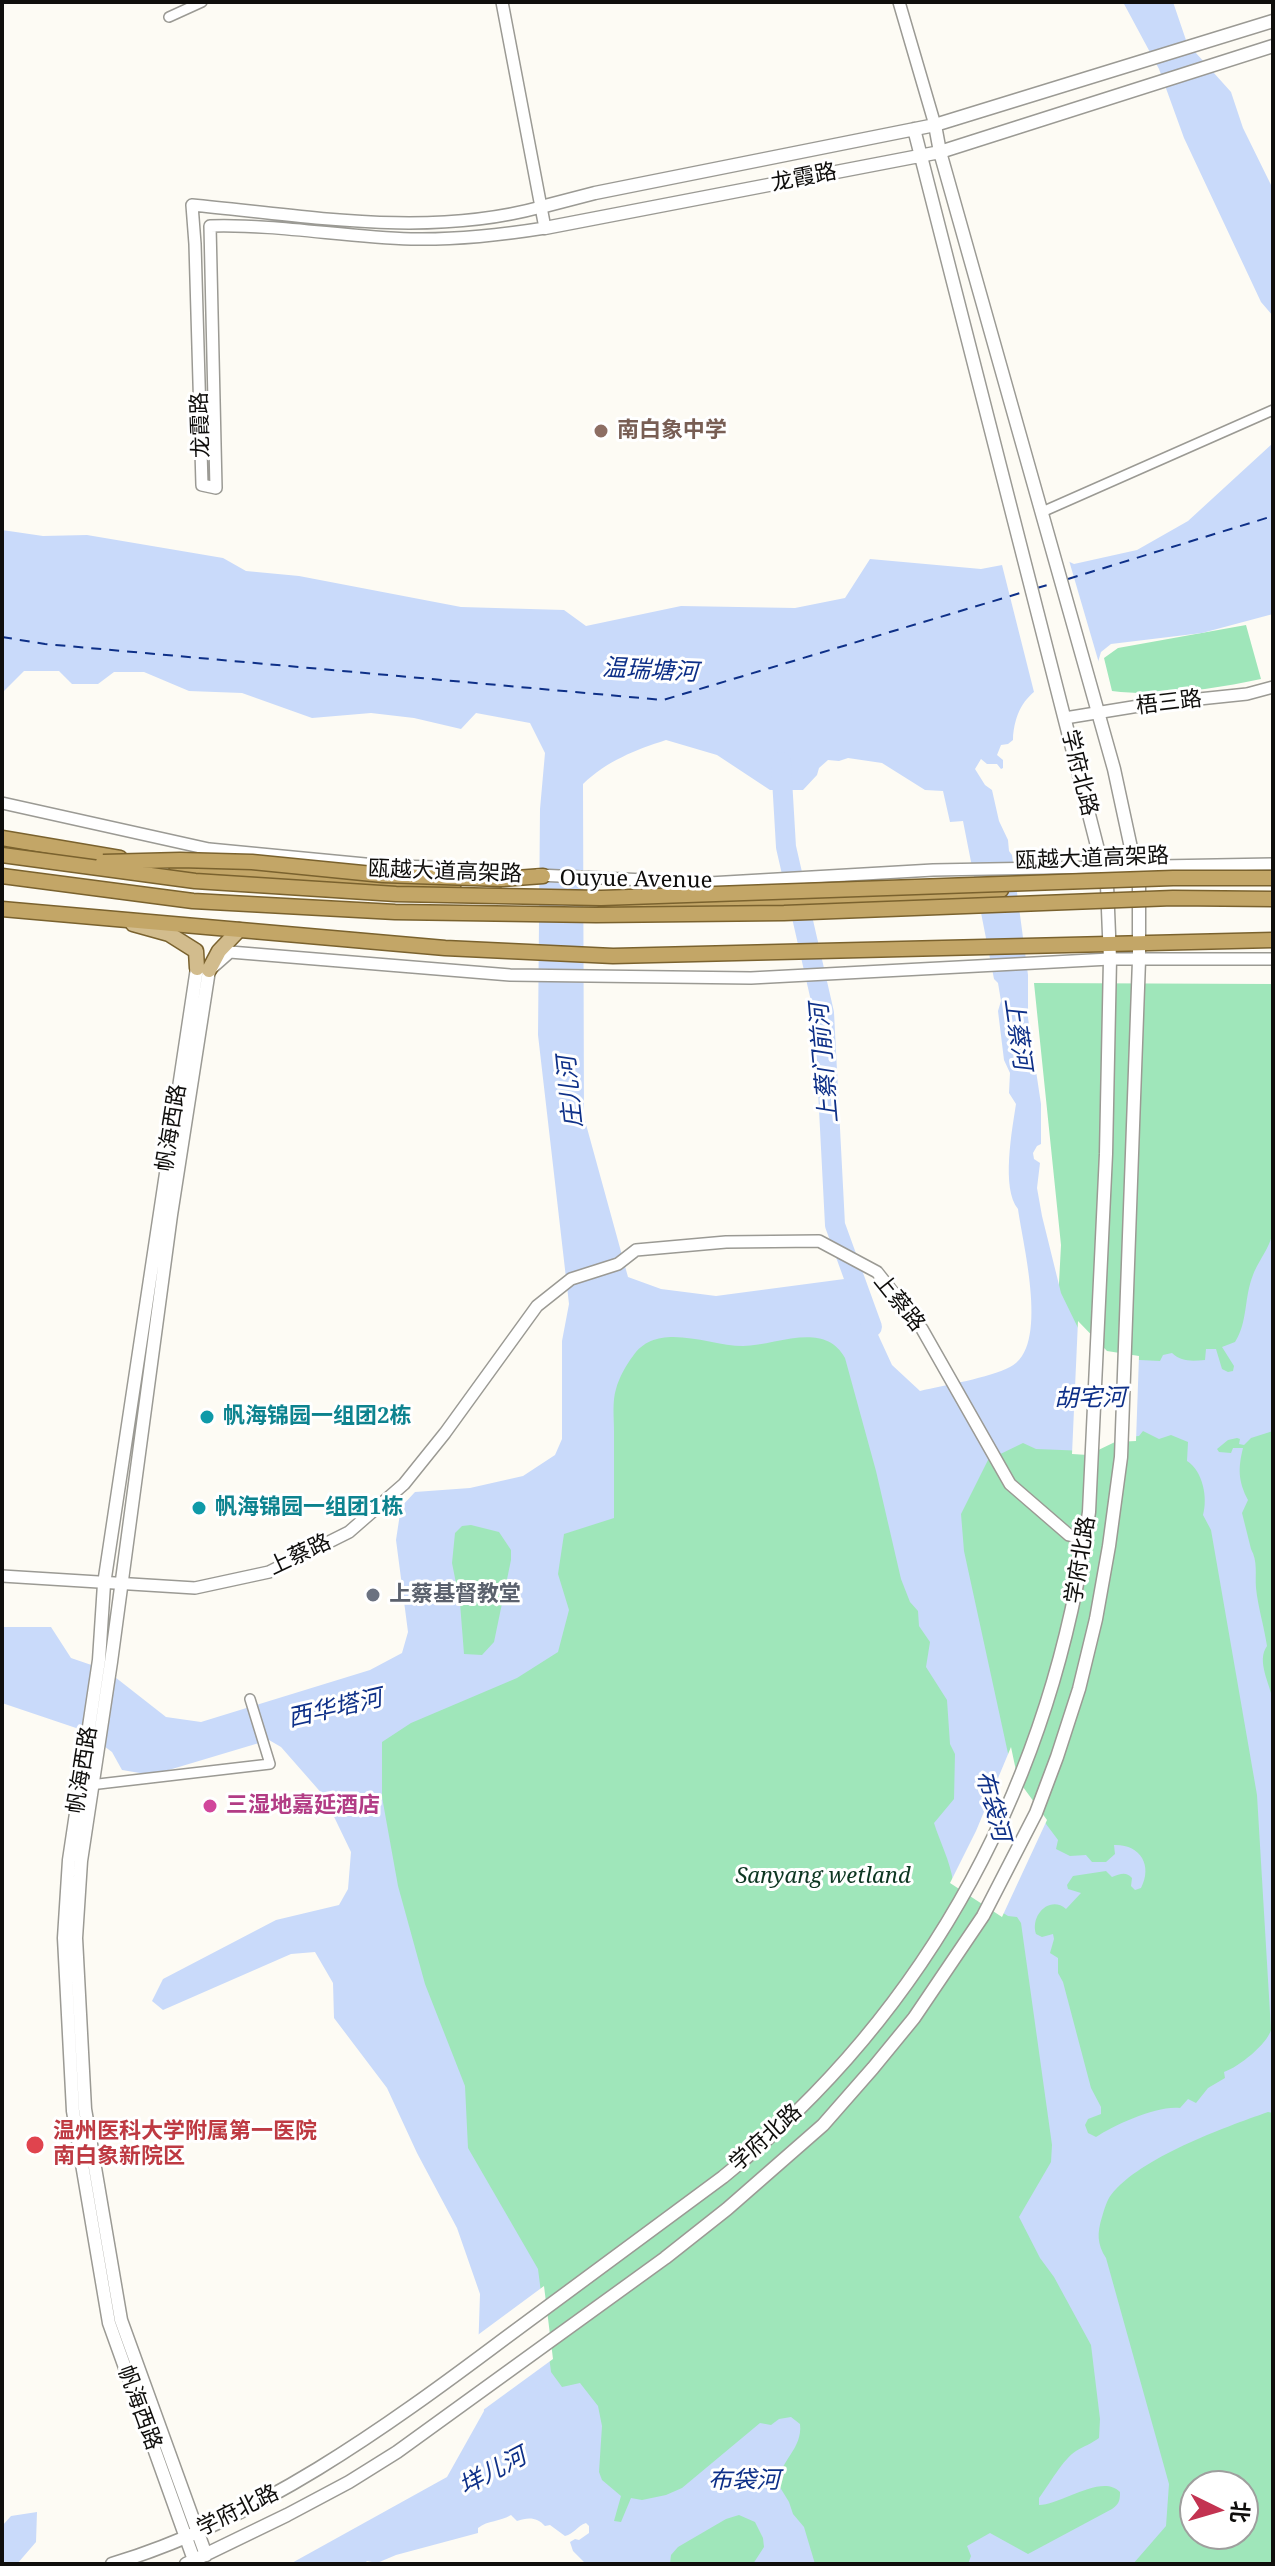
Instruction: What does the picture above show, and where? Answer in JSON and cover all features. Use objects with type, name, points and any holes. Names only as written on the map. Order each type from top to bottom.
[{"type":"highway","name":"Ouyue Avenue","points":[[2,838],[259,876],[398,884],[649,906],[838,901],[1036,888],[1273,880]]},
{"type":"highway","name":"瓯越大道高架路","points":[[2,855],[195,881],[396,894],[601,898],[1173,878],[1273,880]]},
{"type":"highway","points":[[63,864],[238,861],[383,875],[502,879],[543,876]]},
{"type":"highway","name":"瓯越大道高架路","points":[[2,876],[193,901],[395,912],[596,915],[784,913],[1173,898],[1273,899]]},
{"type":"highway","points":[[2,909],[445,948],[592,955],[1041,946],[1110,952],[1139,944],[1273,942]]},
{"type":"main road","name":"龙霞路","points":[[541,207],[595,193],[935,125],[1273,21]]},
{"type":"main road","name":"龙霞路","points":[[545,228],[940,152],[1273,46]]},
{"type":"main road","name":"学府北路","points":[[196,2560],[349,2482],[424,2433],[665,2258],[727,2209],[823,2125],[914,2018],[983,1916],[1036,1813],[1079,1689],[1096,1619],[1121,1457],[1139,885],[1114,769],[940,152],[935,125]]},
{"type":"main road","name":"学府北路","points":[[112,2564],[143,2555],[191,2533],[279,2491],[344,2454],[461,2371],[765,2143],[852,2053],[895,2000],[958,1905],[990,1846],[1033,1748],[1067,1635],[1086,1539],[1093,1458],[1110,952],[1107,885],[914,129]]},
{"type":"main road","points":[[65,914],[129,923],[169,934],[196,951],[203,969],[239,930]]},
{"type":"main road","name":"帆海西路","points":[[105,1661],[104,1584],[203,969]]},
{"type":"main road","name":"帆海西路","points":[[196,2560],[191,2533],[121,2320],[85,2109],[76,1938],[87,1784],[105,1661],[122,1584],[203,969]]},
{"type":"street","points":[[169,17],[202,2]]},
{"type":"street","points":[[502,2],[545,228]]},
{"type":"street","points":[[899,2],[935,125]]},
{"type":"street","name":"龙霞路","points":[[541,207],[506,217],[385,224],[192,205],[202,485],[216,488],[210,226],[239,225],[412,239],[498,236],[545,228]]},
{"type":"street","points":[[1042,512],[1273,410]]},
{"type":"street","name":"梧三路","points":[[1065,718],[1247,694],[1273,687]]},
{"type":"street","points":[[2,803],[209,849],[386,866],[452,868],[592,880],[709,883],[933,870],[1273,864]]},
{"type":"street","points":[[398,884],[452,868]]},
{"type":"street","points":[[203,969],[230,952],[510,975],[751,978],[1110,952],[1139,960],[1273,959]]},
{"type":"street","name":"上蔡路","points":[[2,1576],[195,1588],[269,1572],[349,1532],[404,1484],[537,1306],[571,1279],[618,1264],[636,1250],[726,1242],[819,1241],[877,1272],[922,1329],[1010,1484],[1069,1535],[1086,1539]]},
{"type":"street","points":[[87,1784],[270,1764],[250,1699]]},
{"type":"green space","points":[[1246,625],[1261,679],[1187,691],[1112,691],[1104,658],[1118,648]]},
{"type":"green space","name":"Sanyang wetland","points":[[1034,983],[1273,984],[1273,2564],[617,2564],[412,2098],[334,1753],[422,1674],[433,1525],[579,1467],[581,1325],[838,1297],[884,1407],[1053,1397],[1061,1245]]},
{"type":"water","points":[[1123,2],[1173,2],[1187,43],[1231,92],[1243,128],[1273,189],[1273,316],[1261,302],[1184,138],[1159,69]]},
{"type":"water","points":[[1273,443],[1273,614],[1202,633],[1111,644],[1101,652],[1098,662],[1053,681],[1030,696],[1021,707],[1013,740],[1001,745],[997,755],[1003,760],[1003,768],[981,759],[975,769],[992,790],[999,821],[1012,855],[1028,975],[1028,1018],[1041,1104],[1041,1144],[1033,1153],[1034,1159],[1040,1163],[1037,1188],[1061,1293],[1079,1330],[1105,1355],[1119,1359],[1160,1361],[1163,1355],[1172,1353],[1191,1361],[1205,1360],[1206,1349],[1216,1349],[1222,1369],[1233,1371],[1234,1366],[1222,1347],[1235,1342],[1239,1334],[1250,1283],[1273,1228],[1273,1431],[1251,1438],[1244,1445],[1239,1444],[1240,1439],[1237,1438],[1228,1440],[1217,1449],[1231,1453],[1233,1448],[1243,1448],[1240,1474],[1248,1500],[1242,1513],[1255,1563],[1257,1595],[1267,1646],[1263,1666],[1273,1701],[1273,2113],[1268,2112],[1206,2135],[1142,2168],[1110,2197],[1099,2233],[1099,2243],[1106,2258],[1169,2484],[1166,2526],[1133,2564],[968,2564],[971,2556],[967,2546],[990,2533],[1028,2554],[1112,2509],[1120,2498],[1120,2492],[1103,2486],[1039,2505],[1039,2498],[1066,2460],[1099,2438],[1100,2419],[1091,2345],[1019,2217],[1051,2162],[1052,2145],[1021,1923],[1017,1917],[1008,1916],[953,1881],[934,1823],[954,1799],[955,1754],[950,1744],[947,1700],[926,1667],[930,1642],[919,1626],[918,1611],[910,1602],[901,1579],[845,1358],[825,1340],[812,1338],[743,1346],[669,1337],[643,1345],[628,1363],[616,1389],[614,1518],[564,1534],[558,1574],[569,1610],[558,1652],[517,1678],[411,1723],[382,1742],[382,1797],[398,1886],[425,1984],[465,2086],[468,2148],[538,2269],[551,2372],[562,2387],[580,2383],[598,2406],[602,2426],[599,2472],[602,2480],[621,2496],[614,2521],[621,2522],[631,2498],[642,2500],[682,2488],[760,2423],[771,2425],[779,2419],[791,2417],[800,2424],[800,2433],[795,2448],[782,2468],[778,2484],[793,2514],[804,2527],[815,2564],[753,2564],[764,2547],[763,2538],[755,2522],[739,2515],[726,2519],[678,2547],[671,2555],[670,2564],[586,2564],[573,2551],[570,2542],[589,2533],[586,2523],[565,2536],[550,2525],[545,2526],[532,2519],[517,2521],[511,2515],[482,2525],[478,2533],[377,2563],[290,2564],[447,2477],[484,2411],[478,2355],[480,2294],[457,2228],[387,2088],[334,2018],[333,1983],[315,1952],[291,1954],[163,2010],[152,2001],[163,1979],[276,1920],[339,1905],[348,1889],[351,1852],[324,1796],[281,1747],[269,1740],[152,1775],[122,1770],[112,1752],[82,1730],[2,1703],[2,1627],[51,1627],[71,1658],[106,1670],[166,1717],[201,1722],[370,1670],[402,1653],[408,1632],[396,1540],[401,1507],[415,1492],[470,1488],[523,1476],[555,1455],[562,1439],[562,1341],[569,1304],[538,1035],[540,809],[545,753],[530,723],[476,713],[461,729],[414,718],[371,713],[312,718],[242,693],[189,691],[144,672],[114,672],[98,684],[72,684],[59,671],[24,671],[2,693],[2,530],[43,536],[87,535],[223,558],[246,571],[299,576],[461,607],[564,610],[586,626],[681,606],[795,608],[845,598],[870,559],[981,569],[1057,556],[1074,564],[1137,550],[1188,521]],"holes":[[[666,740],[717,755],[770,790],[803,790],[828,760],[848,758],[882,763],[925,790],[943,791],[950,822],[963,821],[994,979],[998,983],[1004,1060],[1010,1073],[1009,1093],[1016,1104],[1009,1174],[1028,1270],[1031,1318],[1029,1340],[1022,1356],[1010,1367],[979,1378],[920,1391],[892,1365],[852,1278],[716,1296],[661,1289],[628,1277],[584,1117],[583,784],[622,757]],[[1143,1431],[1159,1439],[1171,1435],[1188,1442],[1187,1461],[1197,1471],[1203,1485],[1203,1515],[1211,1530],[1257,1795],[1271,2030],[1252,2054],[1224,2072],[1225,2078],[1208,2088],[1196,2103],[1188,2099],[1180,2108],[1148,2113],[1096,2137],[1088,2133],[1085,2125],[1088,2119],[1101,2114],[1101,2107],[1091,2088],[1058,1973],[1058,1958],[1050,1953],[1053,1934],[1042,1937],[1036,1934],[1036,1920],[1048,1906],[1054,1904],[1066,1909],[1081,1893],[1068,1889],[1073,1876],[1106,1871],[1112,1877],[1125,1874],[1132,1878],[1131,1886],[1135,1890],[1141,1888],[1145,1864],[1137,1852],[1123,1846],[1114,1845],[1115,1854],[1106,1862],[1092,1862],[1086,1855],[1070,1856],[1056,1849],[1058,1840],[1014,1781],[964,1551],[961,1514],[988,1460],[1023,1443],[1036,1449],[1087,1451],[1114,1438],[1139,1436]],[[471,1525],[499,1532],[511,1550],[494,1642],[482,1655],[464,1654],[460,1603],[452,1563],[455,1533],[462,1526]]]},
{"type":"water","points":[[37,2512],[36,2542],[17,2564],[2,2564],[2,2526],[11,2516]]},
{"type":"pier","points":[[1049,552],[1068,557],[1101,670],[1091,680],[1035,696],[1001,561]]},
{"type":"pier","points":[[1078,1321],[1107,1351],[1139,1356],[1136,1441],[1115,1442],[1088,1455],[1072,1454]]},
{"type":"pier","points":[[1011,1747],[1018,1780],[1047,1820],[1002,1917],[950,1883],[976,1831]]},
{"type":"pier","points":[[544,2286],[553,2359],[479,2413],[475,2337]]},
{"type":"waterway","name":"上蔡门前河","points":[[781,762],[786,847],[824,1013],[835,1225],[872,1327]]},
{"type":"ferry route","points":[[1068,579],[1273,516]]},
{"type":"ferry route","points":[[1037,588],[1058,582]]},
{"type":"ferry route","points":[[2,637],[45,644],[663,700],[1027,591]]},
{"type":"place","name":"南白象中学","points":[[601,431]]},
{"type":"place","name":"帆海锦园一组团2栋","points":[[207,1417]]},
{"type":"place","name":"帆海锦园一组团1栋","points":[[199,1508]]},
{"type":"place","name":"上蔡基督教堂","points":[[373,1595]]},
{"type":"place","name":"三湿地嘉延酒店","points":[[210,1806]]},
{"type":"place","name":"温州医科大学附属第一医院 南白象新院区","points":[[35,2145]]},
{"type":"water label","name":"温瑞塘河","points":[[650,671]]},
{"type":"water label","name":"上蔡河","points":[[1017,1034]]},
{"type":"water label","name":"庄儿河","points":[[571,1092]]},
{"type":"water label","name":"胡宅河","points":[[1090,1399]]},
{"type":"water label","name":"西华塔河","points":[[335,1709]]},
{"type":"water label","name":"布袋河","points":[[992,1806]]},
{"type":"water label","name":"垟儿河","points":[[493,2472]]},
{"type":"water label","name":"布袋河","points":[[744,2481]]}]
